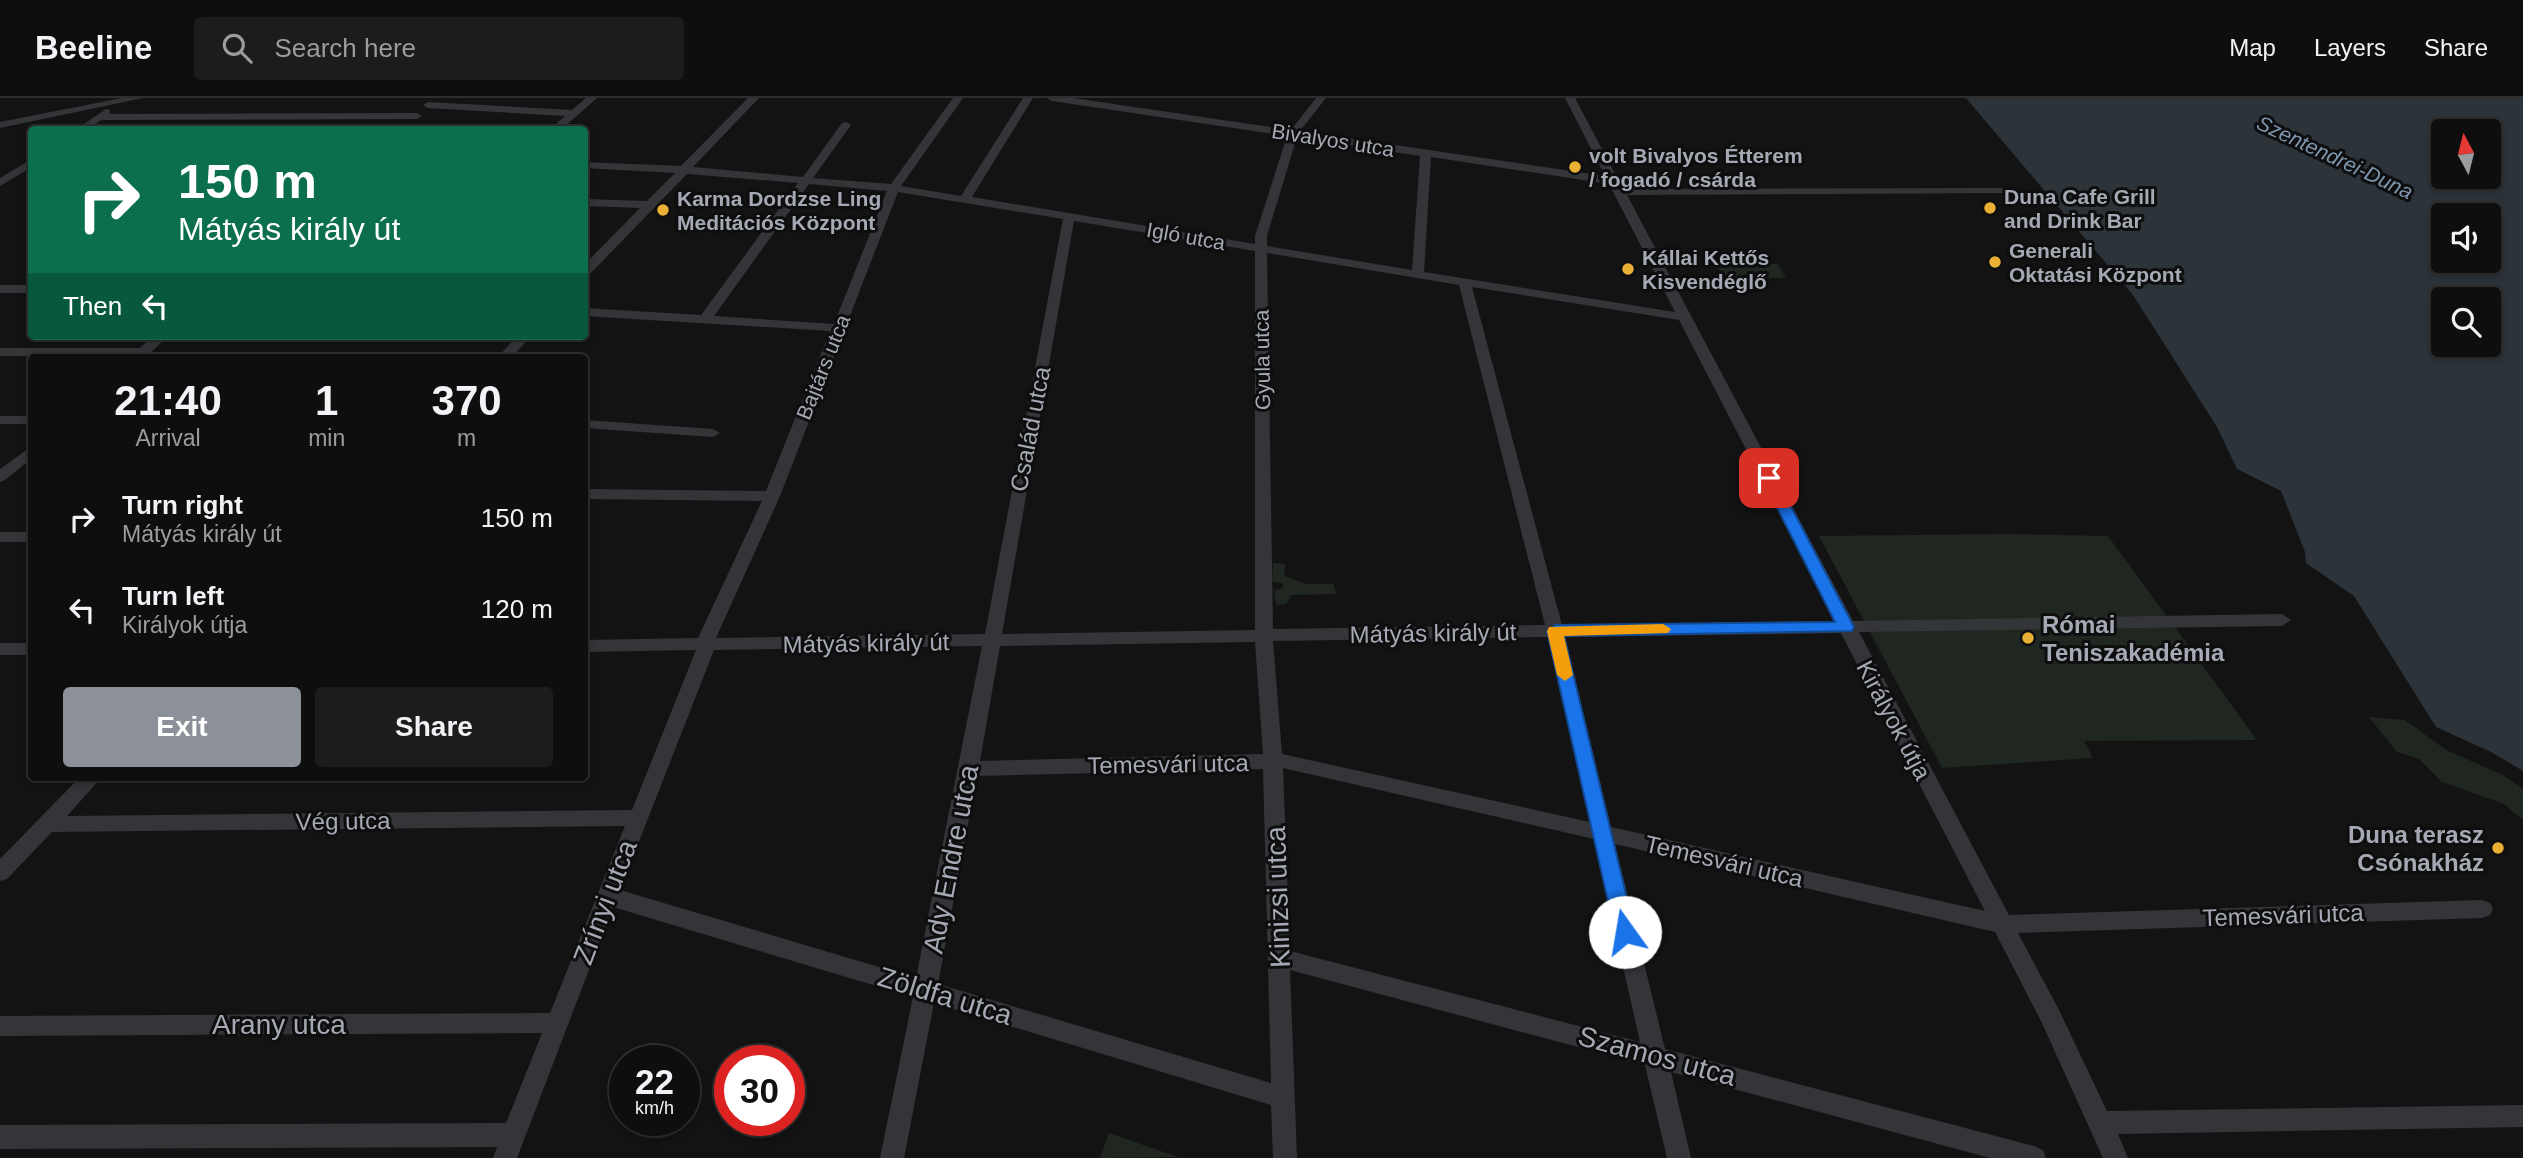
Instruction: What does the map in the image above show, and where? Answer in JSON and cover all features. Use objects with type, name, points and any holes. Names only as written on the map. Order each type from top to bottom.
[{"type":"street","points":[[0,125],[138,98]]},
{"type":"street","points":[[558,126],[592,98]]},
{"type":"street","points":[[588,269],[754,98]]},
{"type":"street","name":"Bajtárs utca","points":[[705,646],[708,633],[772,496],[894,188],[958,98]]},
{"type":"street","points":[[965,199],[1028,98]]},
{"type":"street","name":"Bivalyos utca","points":[[1052,98],[1617,187],[2002,190]]},
{"type":"street","name":"Gyula utca","points":[[1265,637],[1261,236],[1293,134],[1321,98]]},
{"type":"street","name":"Királyok útja","points":[[1570,98],[2051,1017],[2116,1158]]},
{"type":"street","points":[[86,126],[122,101]]},
{"type":"street","points":[[405,126],[432,102],[573,113]]},
{"type":"street","points":[[99,117],[416,116]]},
{"type":"street","points":[[704,320],[846,125]]},
{"type":"street","points":[[1418,274],[1426,155]]},
{"type":"street","points":[[0,183],[28,165]]},
{"type":"street","name":"Igló utca","points":[[588,165],[685,170],[894,188],[1665,315],[1685,316]]},
{"type":"street","points":[[588,202],[650,205]]},
{"type":"street","name":"Család utca","points":[[991,641],[1069,217]]},
{"type":"street","points":[[1464,281],[1555,631],[1679,1158]]},
{"type":"street","points":[[0,289],[28,289]]},
{"type":"street","points":[[588,312],[839,328]]},
{"type":"street","points":[[141,354],[157,340]]},
{"type":"street","points":[[508,354],[520,340]]},
{"type":"street","points":[[0,352],[93,354]]},
{"type":"street","points":[[0,420],[28,420]]},
{"type":"street","points":[[588,424],[713,433]]},
{"type":"street","points":[[0,477],[28,453]]},
{"type":"street","points":[[588,494],[772,496]]},
{"type":"street","points":[[0,537],[28,537]]},
{"type":"street","name":"Mátyás király út","points":[[588,646],[2282,620]]},
{"type":"street","name":"Kinizsi utca","points":[[1265,637],[1273,762],[1285,1158]]},
{"type":"street","name":"Ady Endre utca","points":[[892,1158],[969,769],[991,641]]},
{"type":"street","name":"Zrínyi utca","points":[[505,1158],[606,898],[703,660],[705,646]]},
{"type":"street","points":[[0,649],[28,649]]},
{"type":"street","name":"Temesvári utca","points":[[969,769],[1290,761],[2001,924],[2482,909]]},
{"type":"street","points":[[0,873],[88,781]]},
{"type":"street","name":"Vég utca","points":[[48,824],[638,818]]},
{"type":"street","name":"Zöldfa utca","points":[[606,898],[619,899],[1284,1098]]},
{"type":"street","name":"Szamos utca","points":[[1280,960],[1295,961],[1655,1055],[2034,1158]]},
{"type":"street","name":"Arany utca","points":[[0,1026],[558,1023]]},
{"type":"street","points":[[2101,1123],[2523,1116]]},
{"type":"street","points":[[0,1137],[514,1135]]},
{"type":"shaded area","points":[[1716,264],[1778,264],[1786,278],[1723,278]]},
{"type":"shaded area","name":"Római Teniszakadémia","points":[[1819,536],[2108,536],[2257,740],[2084,741],[2093,758],[1942,768]]},
{"type":"shaded area","points":[[1273,563],[1285,564],[1284,576],[1306,584],[1333,584],[1337,594],[1291,595],[1286,604],[1276,605],[1274,590],[1283,588],[1283,584],[1272,581]]},
{"type":"shaded area","points":[[2369,717],[2405,720],[2446,750],[2503,775],[2523,789],[2523,820],[2504,804],[2442,782],[2419,759],[2397,752]]},
{"type":"shaded area","points":[[1109,1133],[1178,1157],[1100,1158]]},
{"type":"water","name":"Szentendrei-Duna","points":[[1966,98],[2523,98],[2523,771],[2491,752],[2436,727],[2354,596],[2306,563],[2305,552],[2281,491],[2237,469],[2217,427],[2133,295]]},
{"type":"slow traffic","points":[[1565,675],[1555,631],[1663,629]]},
{"type":"place","name":"volt Bivalyos Étterem / fogadó / csárda","points":[[1575,167]]},
{"type":"place","name":"Duna Cafe Grill and Drink Bar","points":[[1990,208]]},
{"type":"place","name":"Karma Dordzse Ling Meditációs Központ","points":[[663,210]]},
{"type":"place","name":"Generali Oktatási Központ","points":[[1995,262]]},
{"type":"place","name":"Kállai Kettős Kisvendéglő","points":[[1628,269]]},
{"type":"place","name":"Római Teniszakadémia","points":[[2028,638]]},
{"type":"place","name":"Duna terasz Csónakház","points":[[2498,848]]},
{"type":"route","points":[[1625,932],[1555,631],[1846,627],[1769,478]]}]
